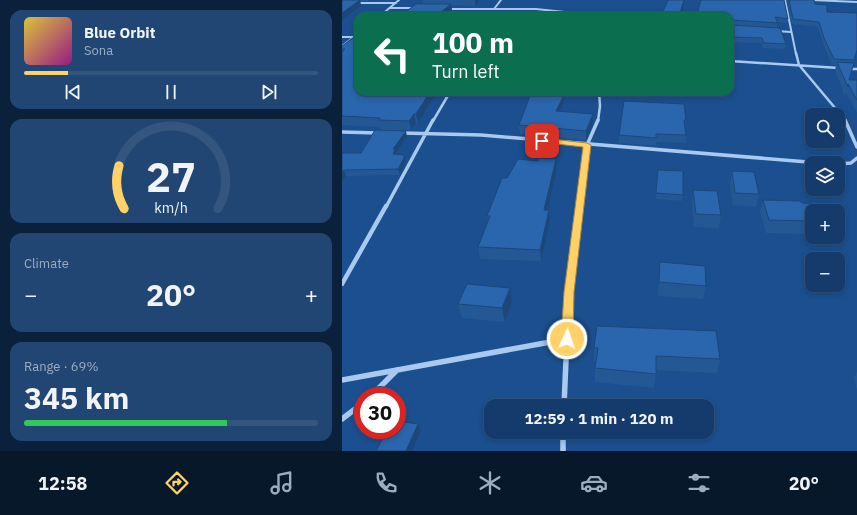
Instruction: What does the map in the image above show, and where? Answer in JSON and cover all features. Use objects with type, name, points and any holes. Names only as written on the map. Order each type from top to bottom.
[{"type":"street","points":[[385,12],[399,0]]},
{"type":"street","points":[[494,9],[501,0]]},
{"type":"street","points":[[785,0],[799,65],[830,104],[845,120],[857,147]]},
{"type":"street","points":[[812,0],[857,2]]},
{"type":"street","points":[[350,4],[396,3]]},
{"type":"street","points":[[390,8],[422,8]]},
{"type":"street","points":[[445,8],[536,9],[565,12]]},
{"type":"street","points":[[776,31],[791,32]]},
{"type":"street","points":[[342,37],[354,37]]},
{"type":"street","points":[[342,46],[354,37]]},
{"type":"street","points":[[734,61],[857,69]]},
{"type":"street","points":[[342,284],[410,164],[424,134],[448,96]]},
{"type":"street","points":[[564,399],[569,292],[587,145],[595,132],[598,120],[600,96]]},
{"type":"street","points":[[342,132],[384,133]]},
{"type":"street","points":[[398,133],[481,135],[587,145],[725,154],[805,162]]},
{"type":"street","points":[[845,163],[851,163],[857,158]]},
{"type":"street","points":[[342,380],[567,339]]},
{"type":"street","points":[[380,387],[397,370]]},
{"type":"street","points":[[342,419],[354,410]]},
{"type":"street","points":[[562,451],[563,439]]},
{"type":"building","points":[[342,0],[360,0],[342,13]]},
{"type":"building","points":[[668,0],[684,0],[680,12],[663,12]]},
{"type":"building","points":[[701,0],[784,0],[788,19],[775,17],[778,23],[734,20],[734,12],[698,12]]},
{"type":"building","points":[[789,0],[814,0],[815,4],[827,5],[827,12],[857,13],[857,50],[854,60],[834,59],[824,38],[819,22],[793,19]]},
{"type":"building","points":[[416,4],[451,4],[441,12],[405,12]]},
{"type":"building","points":[[734,25],[780,28],[786,44],[764,43],[762,38],[734,37]]},
{"type":"building","points":[[354,37],[354,96],[427,96],[416,114],[414,114],[409,121],[378,120],[380,118],[342,116],[342,52],[345,49],[342,49],[342,46]]},
{"type":"building","points":[[837,62],[854,63],[849,80],[857,80],[857,100],[848,84],[848,87]]},
{"type":"building","points":[[530,96],[564,96],[556,111],[593,114],[586,131],[519,125]]},
{"type":"building","points":[[624,101],[684,104],[686,135],[656,134],[656,138],[619,135]]},
{"type":"building","points":[[375,130],[406,131],[393,149],[395,149],[393,154],[404,155],[398,169],[344,170],[342,172],[342,153],[361,153]]},
{"type":"building","points":[[539,158],[556,159],[544,210],[549,210],[540,250],[478,247],[490,216],[487,216],[502,178],[507,178],[518,159],[538,161]]},
{"type":"building","points":[[658,170],[683,171],[683,195],[656,193]]},
{"type":"building","points":[[732,171],[754,172],[759,194],[735,193]]},
{"type":"building","points":[[693,190],[717,191],[721,215],[696,214]]},
{"type":"building","points":[[763,200],[800,201],[802,203],[817,204],[805,204],[805,221],[769,220]]},
{"type":"building","points":[[660,262],[705,266],[706,286],[659,282]]},
{"type":"building","points":[[467,284],[510,288],[502,308],[458,304]]},
{"type":"building","points":[[597,326],[716,331],[720,359],[656,356],[656,374],[595,368],[598,348],[594,348]]},
{"type":"building","points":[[406,422],[418,424],[406,451],[376,451],[382,439],[406,439]]},
{"type":"route","points":[[542,141],[587,145],[569,292],[567,339]]}]
